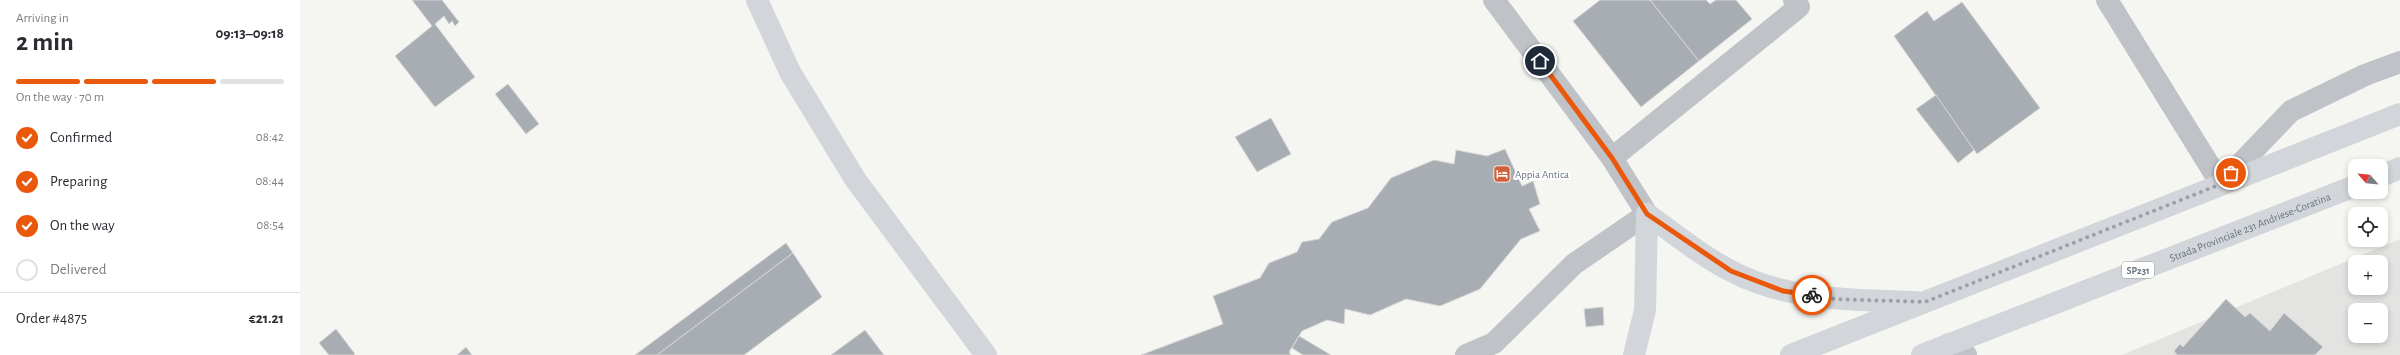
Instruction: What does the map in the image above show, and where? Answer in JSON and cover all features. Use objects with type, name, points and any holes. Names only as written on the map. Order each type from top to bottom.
[{"type":"main road","points":[[757,0],[790,72],[855,179],[986,355]]},
{"type":"main road","points":[[1791,355],[2400,114]]},
{"type":"main road","points":[[2388,173],[2400,168]]},
{"type":"main road","name":"Strada Provinciale 231 Andriese-Coratina","points":[[1922,355],[1958,350],[2348,189]]},
{"type":"main road","points":[[1647,214],[1731,271],[1783,291],[1834,299],[1925,302]]},
{"type":"main road","points":[[1634,355],[1645,310],[1647,214]]},
{"type":"street","points":[[1466,355],[1494,344],[1574,264],[1647,214],[1612,158],[1494,0]]},
{"type":"street","points":[[1612,158],[1799,6],[1794,0]]},
{"type":"street","points":[[2107,0],[2221,184],[2291,111],[2365,75],[2400,62]]},
{"type":"shaded area","points":[[2400,239],[2400,355],[2122,355],[2348,261],[2348,295],[2388,295],[2388,255],[2362,255],[2381,247],[2388,247],[2388,244]]},
{"type":"building","points":[[412,0],[442,0],[459,22],[455,26],[452,21],[449,24],[444,16],[435,24],[475,77],[435,107],[395,56],[432,26]]},
{"type":"building","points":[[1600,0],[1650,0],[1699,61],[1641,107],[1573,21]]},
{"type":"building","points":[[1650,0],[1706,0],[1710,4],[1716,0],[1736,0],[1752,19],[1699,61]]},
{"type":"building","points":[[1962,2],[2040,108],[1977,154],[1894,36],[1927,11],[1934,21]]},
{"type":"building","points":[[508,84],[539,124],[526,134],[495,94]]},
{"type":"building","points":[[1936,95],[1974,150],[1958,163],[1916,109]]},
{"type":"building","points":[[1271,118],[1291,154],[1257,172],[1235,137]]},
{"type":"building","points":[[1505,149],[1522,186],[1533,181],[1540,204],[1529,209],[1540,231],[1521,239],[1480,289],[1440,306],[1406,299],[1370,315],[1345,309],[1344,324],[1327,320],[1302,331],[1289,352],[1291,355],[1141,355],[1223,324],[1213,296],[1260,278],[1269,263],[1297,252],[1302,242],[1319,239],[1332,222],[1368,208],[1391,178],[1434,160],[1454,164],[1456,150],[1487,156]]},
{"type":"building","points":[[786,243],[793,253],[657,355],[635,355]]},
{"type":"building","points":[[793,253],[822,297],[744,355],[657,355]]},
{"type":"building","points":[[2226,299],[2245,317],[2250,313],[2270,331],[2284,313],[2323,347],[2315,355],[2177,355],[2174,351],[2180,344],[2183,347]]},
{"type":"building","points":[[1603,307],[1604,325],[1586,327],[1584,309]]},
{"type":"building","points":[[336,329],[355,354],[354,355],[329,355],[319,343]]},
{"type":"building","points":[[865,330],[884,355],[831,355]]},
{"type":"building","points":[[1299,336],[1331,355],[1303,355],[1292,348]]},
{"type":"building","points":[[466,347],[472,355],[457,355]]},
{"type":"way so far","points":[[1812,295],[1834,299],[1925,302],[2221,184],[2231,173]]},
{"type":"place","name":"Appia Antica","points":[[1502,174]]},
{"type":"route","points":[[1540,61],[1612,158],[1647,214],[1731,271],[1783,291],[1812,295]]}]
